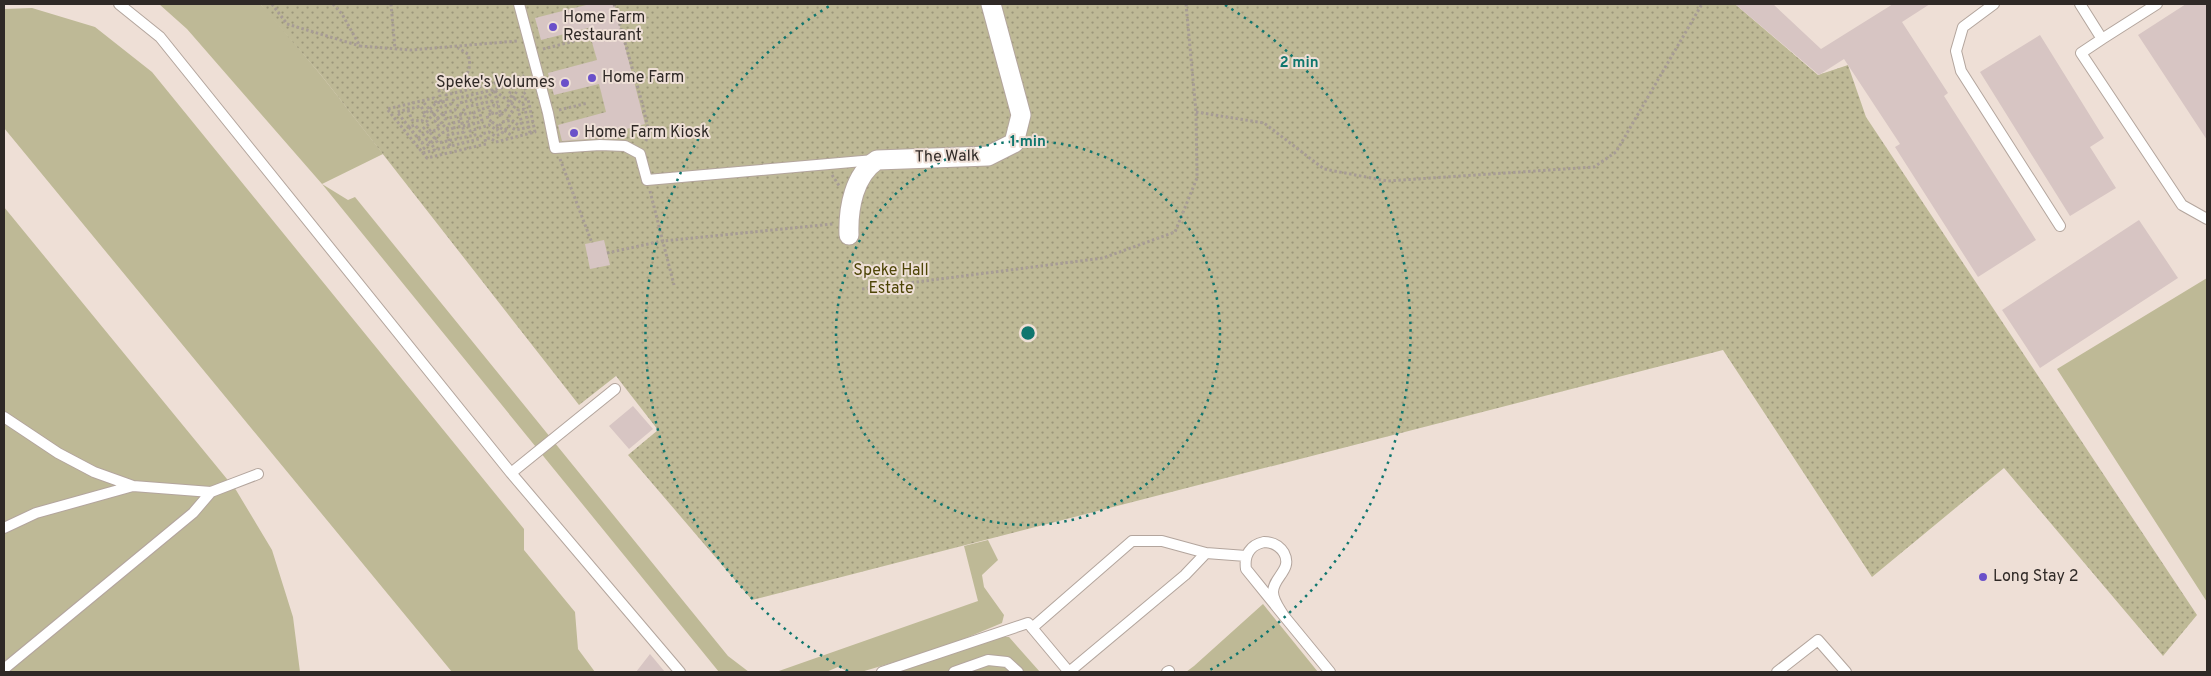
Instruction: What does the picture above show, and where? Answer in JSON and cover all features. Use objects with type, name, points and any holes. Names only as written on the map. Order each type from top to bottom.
[{"type":"street","name":"The Walk","points":[[877,160],[988,156],[1014,143],[1021,115],[991,4]]},
{"type":"street","points":[[849,228],[859,179],[867,166],[877,160]]},
{"type":"lane","points":[[119,4],[160,37],[511,473],[680,672]]},
{"type":"lane","points":[[519,4],[556,148],[600,145],[625,146],[640,154],[647,180],[877,160]]},
{"type":"lane","points":[[1994,4],[1963,28],[1956,51],[1961,71],[2060,226]]},
{"type":"lane","points":[[2080,4],[2102,39]]},
{"type":"lane","points":[[2157,4],[2081,53],[2182,206],[2207,219]]},
{"type":"lane","points":[[511,473],[615,389]]},
{"type":"lane","points":[[4,417],[58,453],[94,472],[133,486],[211,492],[258,474]]},
{"type":"lane","points":[[4,528],[36,513],[133,486]]},
{"type":"lane","points":[[4,669],[193,513],[211,492]]},
{"type":"lane","points":[[1032,628],[1132,541],[1162,541],[1206,553],[1246,556]]},
{"type":"lane","points":[[1284,616],[1275,602],[1272,591],[1275,583],[1285,570],[1285,556],[1277,545],[1264,542],[1253,546],[1246,556],[1246,569],[1249,580],[1284,616],[1330,672]]},
{"type":"lane","points":[[882,672],[1028,623],[1069,672],[1185,575],[1206,553]]},
{"type":"lane","points":[[1777,672],[1818,640],[1846,672]]},
{"type":"lane","points":[[954,672],[988,660],[1007,662],[1018,672]]},
{"type":"path","points":[[272,4],[287,24],[360,46],[457,48],[527,40]]},
{"type":"path","points":[[333,4],[342,14],[360,46]]},
{"type":"path","points":[[391,4],[395,48]]},
{"type":"path","points":[[614,4],[649,133],[640,154]]},
{"type":"path","points":[[862,289],[1103,258],[1175,232],[1197,178],[1196,112],[1186,4]]},
{"type":"path","points":[[1196,112],[1264,123],[1324,169],[1387,181],[1594,167],[1616,152],[1702,4]]},
{"type":"path","points":[[531,52],[575,41]]},
{"type":"path","points":[[442,102],[439,92],[461,80],[469,72],[468,54],[457,48]]},
{"type":"path","points":[[409,111],[412,120],[422,121],[425,114],[436,103],[447,101],[446,95],[523,76],[524,80],[518,86],[517,91],[501,115]]},
{"type":"path","points":[[409,127],[415,125],[420,131],[430,124],[427,121],[441,107],[451,104],[454,99],[513,85],[509,95],[523,104],[530,133]]},
{"type":"path","points":[[436,103],[434,98],[387,109],[427,158],[486,144],[485,139],[490,138],[496,142],[513,136],[535,132],[528,99],[523,99],[522,94],[526,92],[525,88],[518,86]]},
{"type":"path","points":[[494,90],[501,115]]},
{"type":"path","points":[[418,138],[432,128],[436,132],[440,128],[435,121],[443,114],[455,110],[459,103],[489,96],[494,90]]},
{"type":"path","points":[[494,90],[515,106],[507,121]]},
{"type":"path","points":[[450,146],[448,135],[464,132],[460,115],[466,107],[492,101],[494,106],[498,105]]},
{"type":"path","points":[[423,102],[447,129]]},
{"type":"path","points":[[548,113],[588,103]]},
{"type":"path","points":[[409,111],[422,106],[425,114]]},
{"type":"path","points":[[447,129],[482,121],[479,110],[489,107],[491,114]]},
{"type":"path","points":[[418,109],[397,112],[422,143],[427,139],[436,150]]},
{"type":"path","points":[[443,114],[445,118],[474,112],[475,117],[467,119],[470,131],[490,125],[497,130],[502,122],[512,120],[518,125],[522,124],[518,110],[524,109]]},
{"type":"path","points":[[501,115],[498,116],[496,112],[487,115],[488,119],[513,136]]},
{"type":"path","points":[[423,151],[447,129],[449,124],[461,121]]},
{"type":"path","points":[[423,151],[436,150],[479,139],[482,134],[489,132],[495,136],[501,134],[509,126],[516,130],[529,127]]},
{"type":"path","points":[[429,131],[438,143],[475,135],[474,130]]},
{"type":"path","points":[[556,148],[592,243]]},
{"type":"path","points":[[647,180],[674,284]]},
{"type":"path","points":[[607,253],[662,242],[849,228]]},
{"type":"green space","points":[[159,4],[260,4],[321,75],[383,154],[322,184],[187,29]]},
{"type":"green space","name":"Speke Hall Estate","points":[[260,4],[1735,4],[1818,75],[1848,65],[1866,117],[2197,615],[2163,656],[2004,468],[1872,577],[1723,350],[752,600],[628,455],[658,430],[616,376],[579,405],[321,75]]},
{"type":"green space","points":[[32,8],[95,27],[152,72],[524,529],[524,550],[575,612],[578,649],[595,672],[452,672],[4,128],[4,9]]},
{"type":"green space","points":[[322,184],[348,200],[355,197],[728,656],[749,672],[719,672]]},
{"type":"green space","points":[[4,207],[236,490],[272,550],[293,617],[300,672],[4,672]]},
{"type":"green space","points":[[2207,278],[2207,602],[2057,369]]},
{"type":"green space","points":[[988,540],[998,560],[982,575],[984,587],[1004,615],[1002,623],[942,648],[861,672],[849,672],[838,667],[826,672],[776,672],[978,601],[964,546]]},
{"type":"green space","points":[[1263,604],[1318,672],[1186,672],[1194,666]]},
{"type":"green space","points":[[999,637],[1009,637],[1040,672],[899,672]]},
{"type":"building","name":"Home Farm","points":[[590,4],[614,4],[645,124],[590,139],[562,141],[558,125],[606,112],[599,84],[554,95],[548,73],[597,60],[588,28],[541,40],[535,18]]},
{"type":"building","points":[[1735,4],[1773,4],[1821,49],[1893,4],[1930,4],[1902,22],[1948,93],[1944,96],[2036,240],[1978,277],[1895,147],[1900,144],[1844,59],[1819,75]]},
{"type":"building","points":[[2186,4],[2207,4],[2207,140],[2138,35]]},
{"type":"building","points":[[2040,35],[2104,138],[2090,147],[2116,188],[2070,216],[1980,72]]},
{"type":"building","points":[[2139,220],[2178,278],[2040,368],[2002,310]]},
{"type":"building","points":[[604,240],[610,265],[590,269],[585,244]]},
{"type":"building","points":[[633,406],[653,429],[629,449],[609,426]]},
{"type":"building","points":[[650,654],[665,672],[636,672]]},
{"type":"place","name":"Home Farm Restaurant","points":[[553,27]]},
{"type":"place","name":"Home Farm","points":[[592,78]]},
{"type":"place","name":"Speke's Volumes","points":[[565,83]]},
{"type":"place","name":"Home Farm Kiosk","points":[[574,133]]},
{"type":"place","name":"Long Stay 2","points":[[1983,577]]}]
